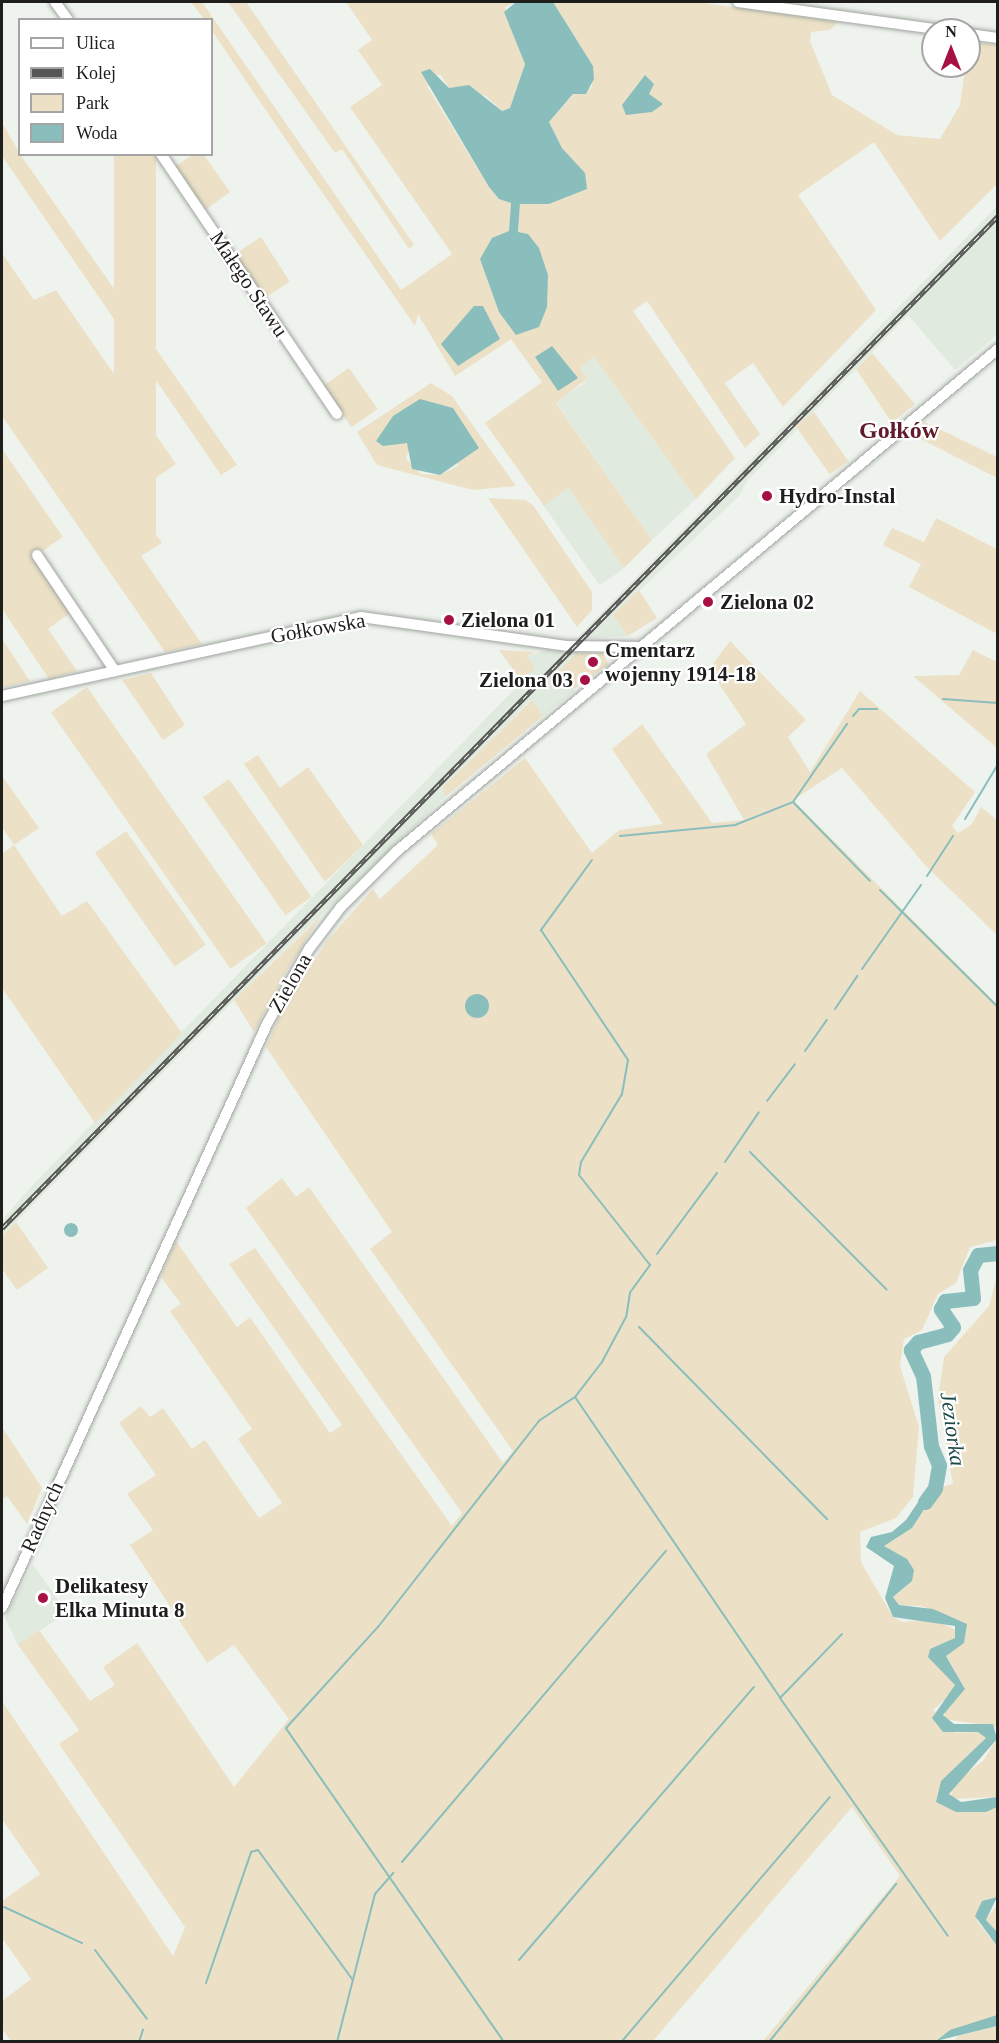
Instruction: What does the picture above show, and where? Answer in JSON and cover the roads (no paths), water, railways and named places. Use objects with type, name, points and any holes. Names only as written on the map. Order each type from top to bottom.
[{"type":"street","points":[[56,2],[67,18]]},
{"type":"street","points":[[738,2],[921,27]]},
{"type":"street","points":[[981,36],[998,38]]},
{"type":"street","name":"Małego Stawu","points":[[162,156],[337,414]]},
{"type":"street","points":[[641,647],[998,349]]},
{"type":"street","points":[[37,555],[115,671]]},
{"type":"street","name":"Gołkowska","points":[[2,696],[361,617],[568,646],[641,647]]},
{"type":"street","name":"Zielona","points":[[83,1426],[226,1110],[315,941],[397,851],[641,647]]},
{"type":"street","name":"Radnych","points":[[2,1608],[83,1426]]},
{"type":"water","points":[[516,2],[553,2],[593,66],[594,79],[586,94],[573,94],[549,122],[562,148],[585,173],[587,189],[549,204],[520,204],[518,232],[528,234],[539,248],[548,275],[547,307],[539,327],[516,335],[499,312],[480,259],[492,238],[509,231],[511,203],[499,199],[489,187],[421,72],[430,69],[449,88],[469,85],[502,111],[510,108],[525,64],[504,12]]},
{"type":"water","points":[[645,75],[654,84],[649,94],[663,104],[652,112],[626,115],[622,105]]},
{"type":"water","points":[[474,306],[483,306],[500,339],[458,366],[441,344]]},
{"type":"water","points":[[552,346],[578,378],[558,391],[535,357]]},
{"type":"water","points":[[420,399],[453,408],[479,448],[440,475],[412,469],[407,443],[383,446],[376,441],[393,416]]},
{"type":"water","points":[[477,994],[486,997],[489,1006],[486,1015],[477,1018],[468,1015],[465,1006],[468,997]]},
{"type":"water","points":[[71,1223],[76,1225],[78,1230],[76,1235],[71,1237],[66,1235],[64,1230],[66,1225]]},
{"type":"water","points":[[931,1483],[938,1488],[912,1528],[884,1546],[907,1559],[914,1570],[912,1581],[893,1597],[899,1605],[933,1609],[967,1624],[964,1643],[946,1656],[965,1689],[943,1715],[954,1724],[993,1724],[997,1739],[949,1794],[961,1802],[997,1797],[997,1807],[986,1812],[956,1812],[936,1802],[941,1781],[986,1738],[978,1732],[943,1732],[932,1718],[955,1685],[928,1657],[930,1649],[955,1638],[955,1626],[893,1617],[885,1598],[894,1566],[866,1547],[871,1537],[892,1532],[906,1520]]},
{"type":"water","points":[[997,1897],[986,1920],[997,1932],[997,1946],[975,1916],[982,1901]]},
{"type":"water","points":[[997,2015],[997,2026],[936,2041],[950,2030]]},
{"type":"waterway","points":[[943,699],[998,703]]},
{"type":"waterway","points":[[853,716],[859,709],[877,709]]},
{"type":"waterway","points":[[793,802],[847,724]]},
{"type":"waterway","points":[[965,819],[998,764]]},
{"type":"waterway","points":[[620,836],[735,825],[793,802],[870,881]]},
{"type":"waterway","points":[[927,876],[953,836]]},
{"type":"waterway","points":[[592,860],[541,930],[628,1060],[622,1094],[581,1162],[579,1175],[650,1265],[630,1293],[626,1317],[602,1362],[575,1397],[780,1698],[842,1634]]},
{"type":"waterway","points":[[862,969],[921,885]]},
{"type":"waterway","points":[[880,890],[998,1007]]},
{"type":"waterway","points":[[835,1009],[857,976]]},
{"type":"waterway","points":[[805,1051],[827,1020]]},
{"type":"waterway","points":[[767,1101],[795,1064]]},
{"type":"waterway","points":[[725,1162],[759,1112]]},
{"type":"waterway","points":[[750,1152],[887,1290]]},
{"type":"waterway","points":[[657,1254],[717,1173]]},
{"type":"waterway","name":"Jeziorka","points":[[925,1502],[935,1488],[939,1465],[931,1446],[923,1376],[911,1350],[918,1342],[947,1334],[953,1327],[941,1309],[945,1301],[973,1298],[970,1270],[978,1255],[998,1253]]},
{"type":"waterway","points":[[639,1327],[827,1519]]},
{"type":"waterway","points":[[504,2042],[286,1728],[378,1627],[540,1420],[575,1397]]},
{"type":"waterway","points":[[402,1862],[666,1551]]},
{"type":"waterway","points":[[519,1960],[754,1687]]},
{"type":"waterway","points":[[780,1698],[948,1936]]},
{"type":"waterway","points":[[623,2040],[830,1797]]},
{"type":"waterway","points":[[206,1983],[251,1852],[258,1850],[352,1979]]},
{"type":"waterway","points":[[337,2042],[375,1894],[393,1873]]},
{"type":"waterway","points":[[769,2042],[896,1884]]},
{"type":"waterway","points":[[4,1907],[82,1943]]},
{"type":"waterway","points":[[95,1950],[147,2019]]},
{"type":"waterway","points":[[139,2042],[143,2030]]},
{"type":"railway","points":[[2,1228],[998,216]]},
{"type":"place","name":"Hydro-Instal","points":[[767,496]]},
{"type":"place","name":"Zielona 02","points":[[708,602]]},
{"type":"place","name":"Zielona 01","points":[[449,620]]},
{"type":"place","name":"Cmentarz wojenny 1914-18","points":[[593,662]]},
{"type":"place","name":"Zielona 03","points":[[585,680]]},
{"type":"place","name":"Delikatesy Elka Minuta 8","points":[[43,1598]]},
{"type":"district","name":"Gołków","points":[[899,431]]}]
